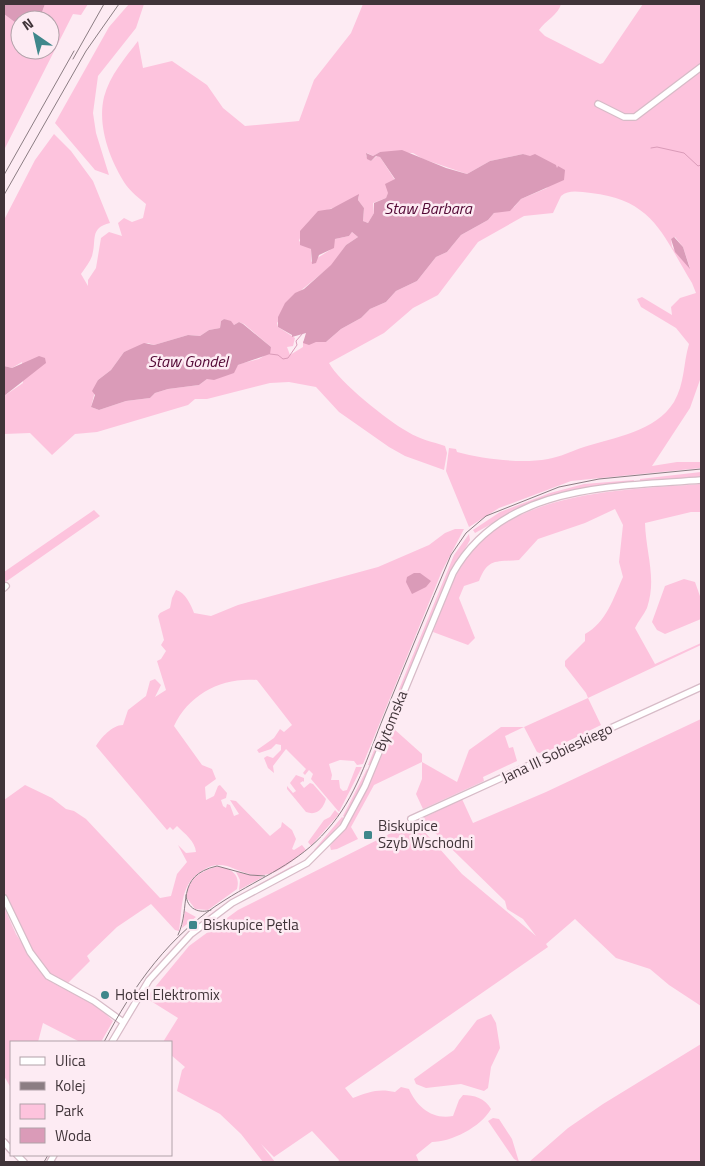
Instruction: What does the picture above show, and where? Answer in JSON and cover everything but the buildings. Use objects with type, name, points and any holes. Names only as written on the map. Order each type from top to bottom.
[{"type":"street","points":[[598,104],[624,117],[635,117],[701,67]]},
{"type":"street","name":"Bytomska","points":[[113,1041],[149,980],[191,934],[232,903],[307,863],[343,827],[365,786],[453,573],[468,549],[483,534],[511,515],[571,493],[701,480]]},
{"type":"street","name":"Jana III Sobieskiego","points":[[411,819],[701,686]]},
{"type":"street","points":[[4,898],[30,952],[48,976],[94,1001],[123,1022]]},
{"type":"green space","points":[[45,4],[88,4],[81,15],[73,14],[60,40],[60,10],[43,10]]},
{"type":"green space","points":[[129,4],[144,4],[136,28],[98,76],[93,113],[96,133],[109,175],[95,170],[55,123],[109,27]]},
{"type":"green space","points":[[363,4],[561,4],[558,11],[539,30],[545,36],[600,64],[603,63],[643,4],[701,4],[701,377],[690,408],[652,466],[677,462],[701,462],[701,468],[571,481],[499,508],[469,527],[446,471],[449,448],[468,455],[490,459],[526,461],[552,458],[645,427],[666,412],[678,395],[689,344],[676,328],[641,307],[637,299],[642,297],[672,315],[671,307],[680,298],[696,293],[692,283],[664,236],[643,212],[629,203],[612,197],[579,192],[568,192],[561,196],[553,213],[524,216],[478,242],[438,295],[413,308],[384,333],[329,363],[334,371],[365,401],[399,427],[417,437],[445,446],[447,453],[444,470],[405,456],[389,447],[339,412],[316,387],[289,382],[270,383],[207,399],[195,399],[188,405],[97,432],[75,434],[52,455],[30,433],[4,434],[4,396],[23,383],[22,362],[12,368],[4,366],[4,220],[35,160],[54,134],[71,151],[93,181],[110,223],[103,225],[96,231],[92,256],[81,274],[88,286],[88,280],[96,268],[101,238],[109,232],[122,236],[118,223],[124,218],[132,222],[143,218],[146,204],[130,190],[120,176],[106,143],[102,120],[104,97],[110,81],[138,41],[143,68],[172,61],[207,85],[223,108],[245,126],[299,121],[314,80],[351,33]],"holes":[[[380,152],[413,153],[423,159],[467,174],[490,161],[523,154],[557,168],[547,188],[521,199],[514,207],[494,213],[488,220],[461,235],[447,252],[436,257],[417,281],[396,291],[386,302],[370,309],[361,318],[341,329],[326,342],[303,341],[303,347],[290,355],[287,347],[293,346],[295,338],[278,327],[277,323],[299,292],[332,265],[346,245],[358,237],[352,232],[349,236],[335,239],[330,250],[311,262],[311,249],[299,241],[310,220],[359,196],[358,200],[364,208],[363,221],[368,223],[374,213],[373,203],[386,198],[395,180],[380,157],[377,156],[371,161],[366,156],[367,153],[373,156]],[[675,237],[683,247],[690,268],[672,247],[671,239]],[[224,319],[234,325],[239,322],[244,324],[271,347],[267,354],[259,359],[243,363],[207,379],[199,385],[168,389],[155,393],[150,398],[126,401],[99,410],[91,407],[98,380],[111,370],[124,352],[148,343],[154,345],[188,335],[200,336],[209,330],[220,328],[221,321]]]},
{"type":"green space","points":[[4,14],[10,18],[10,60],[50,60],[4,150]]},
{"type":"green space","points":[[701,472],[701,478],[640,483],[640,479]]},
{"type":"green space","points":[[634,480],[633,483],[571,490],[517,510],[475,533],[473,530],[500,512],[550,493],[584,484]]},
{"type":"green space","points":[[701,484],[701,512],[691,512],[645,523],[651,576],[650,597],[647,608],[635,628],[655,664],[701,643],[701,645],[588,698],[565,666],[565,661],[585,641],[585,634],[599,623],[604,616],[613,601],[623,577],[619,562],[623,525],[615,509],[585,523],[538,539],[519,560],[494,563],[486,568],[479,581],[464,586],[459,598],[475,638],[468,645],[433,632],[455,578],[464,562],[485,538],[510,520],[540,507],[572,498],[605,492]]},
{"type":"green space","points":[[94,510],[100,516],[4,583],[4,572]]},
{"type":"green space","points":[[455,529],[464,529],[442,571],[363,764],[357,765],[354,761],[340,760],[329,764],[332,775],[331,780],[339,780],[340,788],[343,791],[347,790],[356,767],[362,767],[339,812],[311,779],[313,774],[309,770],[305,775],[303,773],[306,769],[286,749],[273,766],[274,773],[268,768],[264,758],[267,756],[273,758],[281,750],[281,745],[276,744],[271,749],[259,753],[257,750],[274,738],[280,729],[284,732],[292,725],[257,680],[231,681],[208,690],[188,705],[174,726],[202,765],[212,769],[216,779],[205,787],[206,800],[214,796],[220,785],[227,793],[226,798],[221,800],[223,806],[226,808],[227,804],[230,805],[234,816],[239,814],[230,800],[236,801],[270,836],[281,827],[282,822],[292,830],[296,839],[292,849],[294,850],[302,845],[306,850],[292,862],[270,874],[250,874],[224,865],[215,865],[208,868],[197,875],[186,888],[179,931],[175,930],[151,904],[117,927],[87,956],[90,961],[67,984],[54,978],[43,967],[27,942],[4,894],[4,800],[25,785],[52,798],[66,809],[74,811],[86,819],[160,898],[171,896],[177,874],[187,862],[178,845],[186,853],[196,852],[194,844],[177,826],[173,830],[170,827],[167,830],[96,746],[111,730],[123,725],[128,710],[146,696],[150,681],[155,679],[161,685],[155,697],[166,690],[157,661],[161,659],[166,651],[161,645],[164,640],[158,616],[170,608],[176,590],[185,596],[194,613],[211,616],[238,605],[378,567],[429,545],[445,533]]},
{"type":"green space","points":[[469,534],[470,540],[448,579],[372,766],[368,765],[454,555]]},
{"type":"green space","points":[[684,579],[695,582],[701,599],[701,619],[665,634],[657,630],[652,622],[665,586]]},
{"type":"green space","points":[[588,698],[601,725],[542,754],[537,752],[524,727]]},
{"type":"green space","points":[[701,719],[701,1006],[669,985],[650,969],[616,958],[575,919],[546,944],[548,947],[345,1088],[353,1098],[374,1091],[395,1092],[401,1087],[409,1089],[416,1101],[426,1111],[445,1117],[453,1116],[463,1095],[479,1098],[489,1105],[491,1109],[480,1122],[456,1136],[432,1142],[416,1155],[419,1162],[338,1162],[339,1160],[312,1131],[274,1157],[261,1144],[275,1162],[263,1162],[241,1134],[220,1114],[177,1091],[182,1070],[185,1067],[172,1056],[172,1041],[164,1041],[178,1018],[146,998],[189,946],[238,910],[415,821],[462,874],[536,936],[523,919],[507,909],[505,901],[421,819],[462,799],[473,823],[546,792]]},
{"type":"green space","points":[[501,727],[524,727],[505,736],[509,748],[513,747],[517,761],[483,777],[484,781],[423,809],[416,794],[422,779],[422,762],[457,782],[469,750]]},
{"type":"green space","points":[[394,729],[422,754],[422,762],[374,785],[351,827],[358,839],[331,850],[330,846],[355,813]]},
{"type":"green space","points":[[367,769],[369,770],[346,818],[343,816]]},
{"type":"green space","points":[[296,775],[304,778],[304,782],[300,783],[304,788],[310,783],[313,784],[326,799],[319,811],[313,813],[306,812],[287,789],[287,786],[293,793],[296,791],[290,783]]},
{"type":"green space","points":[[335,810],[339,814],[311,846],[308,842],[324,820],[330,817]]},
{"type":"green space","points":[[342,817],[345,819],[314,850]]},
{"type":"green space","points":[[292,866],[296,866],[247,891],[203,919],[232,899]]},
{"type":"green space","points":[[216,867],[226,868],[236,875],[237,889],[208,910],[195,909],[187,898],[189,887],[200,874]]},
{"type":"green space","points":[[236,872],[263,877],[239,890],[240,880]]},
{"type":"green space","points":[[4,907],[16,934],[41,973],[53,983],[100,1008],[113,1021],[102,1041],[78,1041],[43,1023],[38,1041],[10,1041],[10,1086],[4,1076]]},
{"type":"green space","points":[[185,911],[196,917],[182,928]]},
{"type":"green space","points":[[491,1014],[496,1023],[500,1048],[491,1067],[488,1088],[484,1091],[461,1084],[426,1088],[416,1084],[414,1079],[454,1050],[477,1020]]},
{"type":"green space","points":[[701,1044],[701,1162],[529,1162],[568,1128],[603,1104]]},
{"type":"green space","points":[[493,1118],[499,1119],[512,1139],[519,1162],[514,1159],[488,1121]]},
{"type":"water","points":[[4,4],[45,4],[43,10],[10,10],[10,18],[4,14]]},
{"type":"water","name":"Staw Barbara","points":[[402,150],[446,168],[467,174],[490,161],[523,154],[530,156],[535,154],[556,165],[557,168],[558,166],[565,170],[564,180],[521,199],[510,211],[494,213],[488,220],[461,235],[447,252],[436,257],[417,281],[396,291],[386,302],[370,309],[361,318],[341,329],[326,342],[316,342],[309,345],[303,343],[306,333],[292,337],[292,335],[278,327],[278,317],[285,303],[331,265],[346,245],[358,237],[352,232],[349,236],[335,239],[334,248],[319,255],[316,263],[312,264],[311,249],[300,245],[300,231],[318,211],[331,209],[359,194],[358,200],[364,208],[363,221],[368,223],[374,213],[374,203],[386,198],[388,193],[385,184],[395,179],[380,157],[376,156],[371,161],[367,159],[366,153],[373,156],[380,152]]},
{"type":"water","points":[[674,237],[683,247],[690,269],[675,252],[671,239]]},
{"type":"water","name":"Staw Gondel","points":[[224,319],[231,321],[234,325],[239,322],[243,324],[271,347],[270,354],[238,365],[234,373],[214,380],[207,379],[199,385],[168,389],[155,393],[150,398],[126,401],[99,410],[91,407],[95,395],[92,391],[98,380],[111,370],[124,352],[144,343],[154,345],[188,335],[200,336],[209,330],[220,328],[221,321]]},
{"type":"water","points":[[39,356],[45,358],[46,363],[4,396],[4,366],[12,368]]},
{"type":"water","points":[[414,573],[420,573],[431,581],[426,587],[412,594],[406,582],[407,577]]},
{"type":"waterway","points":[[651,148],[657,147],[684,153],[698,166],[701,165]]},
{"type":"waterway","points":[[270,354],[278,355],[283,359],[288,358],[297,345],[296,341],[303,333]]},
{"type":"tram line","points":[[105,1041],[127,1001],[170,945],[205,914],[225,900],[279,869],[304,852],[316,842],[337,818],[354,790],[451,555],[466,533],[486,516],[559,487],[599,479],[701,469]]},
{"type":"tram line","points":[[178,935],[182,924],[189,885],[195,877],[217,866],[250,875],[265,876]]},
{"type":"tram line","points":[[186,895],[189,904],[194,909],[198,911],[211,910]]},
{"type":"tram line","points":[[44,1162],[47,1156]]},
{"type":"railway","points":[[73,59],[104,4]]},
{"type":"railway","points":[[4,195],[86,51],[119,4]]},
{"type":"railway","points":[[4,175],[74,51]]},
{"type":"place","name":"Biskupice Szyb Wschodni","points":[[368,835]]},
{"type":"place","name":"Biskupice Pętla","points":[[193,925]]},
{"type":"place","name":"Hotel Elektromix","points":[[105,995]]}]
